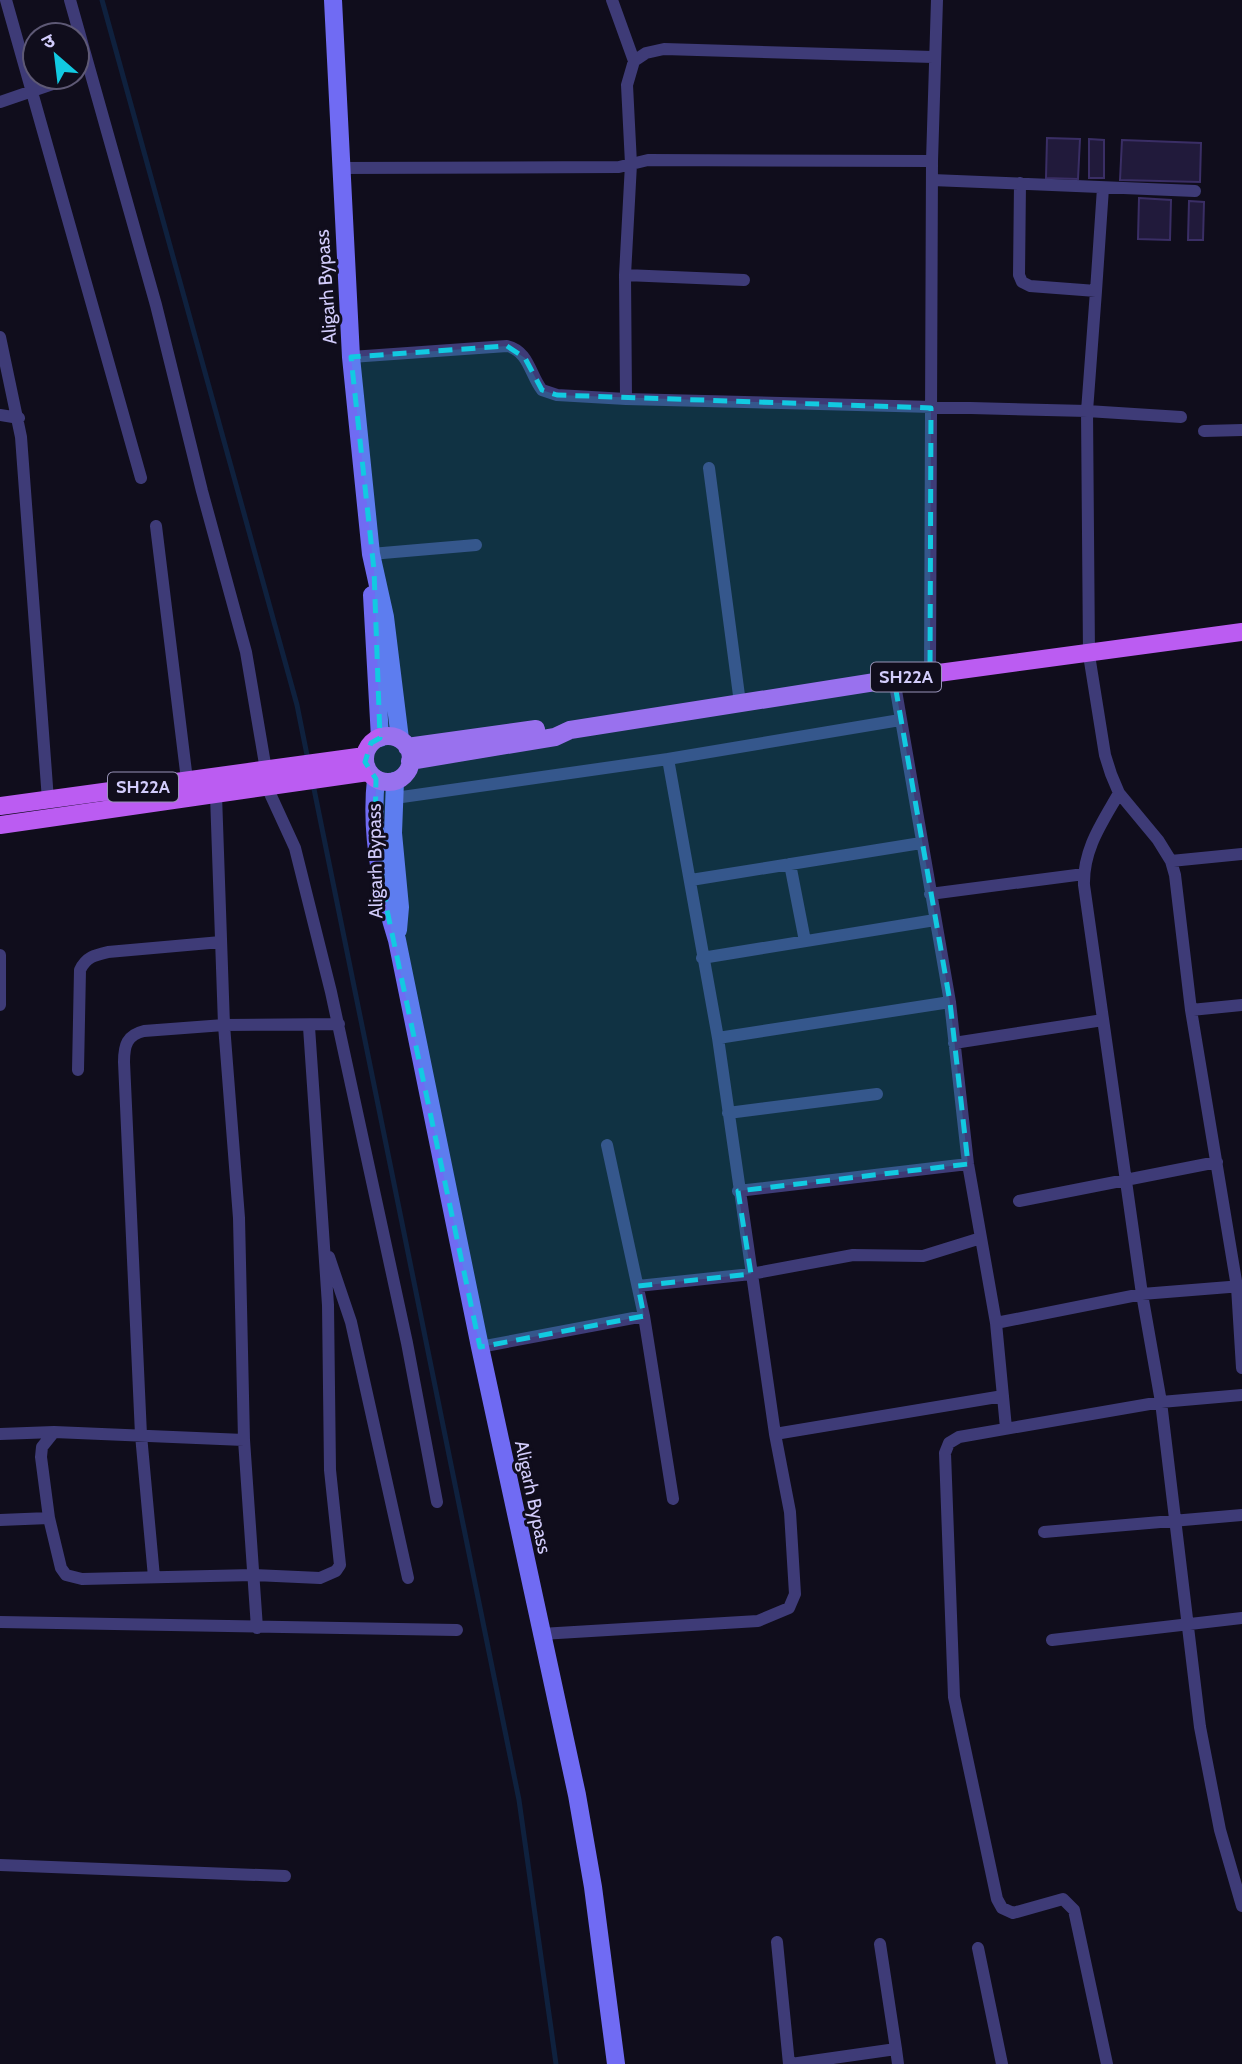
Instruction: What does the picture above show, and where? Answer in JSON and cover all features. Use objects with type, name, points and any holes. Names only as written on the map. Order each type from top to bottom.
[{"type":"main road","name":"Aligarh Bypass","points":[[333,0],[339,168],[351,357],[372,562],[380,737]]},
{"type":"main road","name":"Aligarh Bypass","points":[[372,562],[385,617],[406,749]]},
{"type":"main road","name":"SH22A","points":[[380,737],[406,749],[555,737],[570,730],[894,679],[1089,655],[1242,632]]},
{"type":"main road","points":[[362,768],[371,743],[380,737]]},
{"type":"main road","points":[[395,789],[404,775],[406,749]]},
{"type":"main road","name":"Aligarh Bypass","points":[[362,768],[387,910],[397,940],[480,1347],[585,1836],[616,2064]]},
{"type":"main road","name":"SH22A","points":[[0,806],[187,780],[276,777],[362,768],[395,789]]},
{"type":"main road","name":"SH22A","points":[[0,825],[216,795],[276,777]]},
{"type":"main road","name":"Aligarh Bypass","points":[[395,789],[393,833],[400,907],[397,940]]},
{"type":"street","points":[[6,0],[141,478]]},
{"type":"street","points":[[70,0],[76,21]]},
{"type":"street","points":[[612,0],[634,61],[627,85],[631,164],[625,275],[626,400]]},
{"type":"street","points":[[930,674],[933,57],[937,0]]},
{"type":"street","points":[[634,61],[646,53],[664,49],[933,57]]},
{"type":"street","points":[[91,75],[156,305],[339,1024],[404,1330],[437,1502]]},
{"type":"street","points":[[0,102],[38,91]]},
{"type":"street","points":[[339,168],[484,170],[631,164],[648,160],[932,161]]},
{"type":"street","points":[[932,180],[1195,191]]},
{"type":"street","points":[[1020,183],[1019,275],[1022,282],[1030,286],[1096,291]]},
{"type":"street","points":[[1103,188],[1087,411],[1089,655],[1105,755],[1119,793],[1171,861],[1191,1010],[1240,1286],[1242,1368]]},
{"type":"street","points":[[625,275],[744,280]]},
{"type":"street","points":[[0,337],[19,418],[48,800]]},
{"type":"street","points":[[351,357],[508,346],[516,348],[526,358],[542,390],[557,395],[626,400],[1087,411],[1181,416]]},
{"type":"street","points":[[0,415],[19,418]]},
{"type":"street","points":[[1204,431],[1242,430]]},
{"type":"street","points":[[709,468],[740,703]]},
{"type":"street","points":[[156,526],[187,780]]},
{"type":"street","points":[[372,562],[476,545]]},
{"type":"street","points":[[894,679],[950,1002],[968,1164],[996,1323],[1006,1428]]},
{"type":"street","points":[[395,789],[668,759],[900,720]]},
{"type":"street","points":[[541,1634],[758,1622],[789,1608],[795,1594],[790,1512],[775,1434],[738,1191],[718,1038],[668,759]]},
{"type":"street","points":[[1119,793],[1091,842],[1084,863],[1084,874],[1125,1178],[1161,1402],[1200,1727],[1211,1794],[1242,1906]]},
{"type":"street","points":[[216,795],[224,1025],[239,1218],[244,1440],[257,1628]]},
{"type":"street","points":[[691,880],[921,843]]},
{"type":"street","points":[[1171,861],[1242,854]]},
{"type":"street","points":[[790,864],[805,941]]},
{"type":"street","points":[[930,894],[1084,874]]},
{"type":"street","points":[[702,958],[935,920]]},
{"type":"street","points":[[78,1070],[80,970],[83,962],[92,956],[108,952],[221,942]]},
{"type":"street","points":[[0,955],[0,1005]]},
{"type":"street","points":[[718,1038],[950,1002]]},
{"type":"street","points":[[1191,1010],[1242,1005]]},
{"type":"street","points":[[954,1044],[1103,1020]]},
{"type":"street","points":[[154,1577],[141,1434],[124,1050],[134,1034],[144,1031],[224,1025],[309,1027],[339,1024]]},
{"type":"street","points":[[54,1432],[42,1447],[58,1561],[66,1575],[82,1579],[253,1575],[320,1578],[337,1571],[340,1565],[330,1470],[325,1247],[309,1027]]},
{"type":"street","points":[[728,1113],[877,1094]]},
{"type":"street","points":[[607,1145],[644,1316],[673,1499]]},
{"type":"street","points":[[1019,1201],[1217,1162]]},
{"type":"street","points":[[738,1191],[968,1164]]},
{"type":"street","points":[[638,1286],[751,1274],[853,1255],[923,1255],[981,1238]]},
{"type":"street","points":[[325,1247],[351,1322],[408,1578]]},
{"type":"street","points":[[996,1323],[1142,1294],[1240,1286]]},
{"type":"street","points":[[480,1347],[644,1316]]},
{"type":"street","points":[[1107,2064],[1074,1910],[1063,1899],[1013,1913],[1002,1908],[996,1899],[954,1697],[945,1454],[948,1443],[959,1437],[1161,1402],[1242,1395]]},
{"type":"street","points":[[775,1434],[1003,1396]]},
{"type":"street","points":[[0,1434],[141,1434],[244,1440]]},
{"type":"street","points":[[1044,1532],[1242,1515]]},
{"type":"street","points":[[0,1520],[50,1518]]},
{"type":"street","points":[[1052,1640],[1242,1618]]},
{"type":"street","points":[[0,1622],[457,1630]]},
{"type":"street","points":[[0,1865],[285,1876]]},
{"type":"street","points":[[777,1942],[790,2064],[896,2049]]},
{"type":"street","points":[[880,1944],[898,2064]]},
{"type":"street","points":[[978,1948],[1002,2064]]},
{"type":"highlighted area","points":[[507,346],[525,358],[542,390],[557,395],[931,408],[930,674],[894,679],[950,1002],[968,1164],[738,1191],[751,1274],[638,1286],[644,1316],[480,1347],[387,910],[375,832],[376,779],[365,762],[371,743],[380,738],[374,570],[351,357]]},
{"type":"building","points":[[1047,138],[1080,139],[1078,179],[1046,178]]},
{"type":"building","points":[[1089,139],[1104,140],[1104,178],[1089,178]]},
{"type":"building","points":[[1122,140],[1201,143],[1200,182],[1120,180]]},
{"type":"building","points":[[1139,198],[1171,200],[1170,240],[1138,239]]},
{"type":"building","points":[[1189,201],[1204,202],[1203,240],[1188,240]]},
{"type":"waterway","points":[[102,0],[297,705],[308,760]]},
{"type":"waterway","points":[[313,784],[519,1800],[556,2064]]}]
